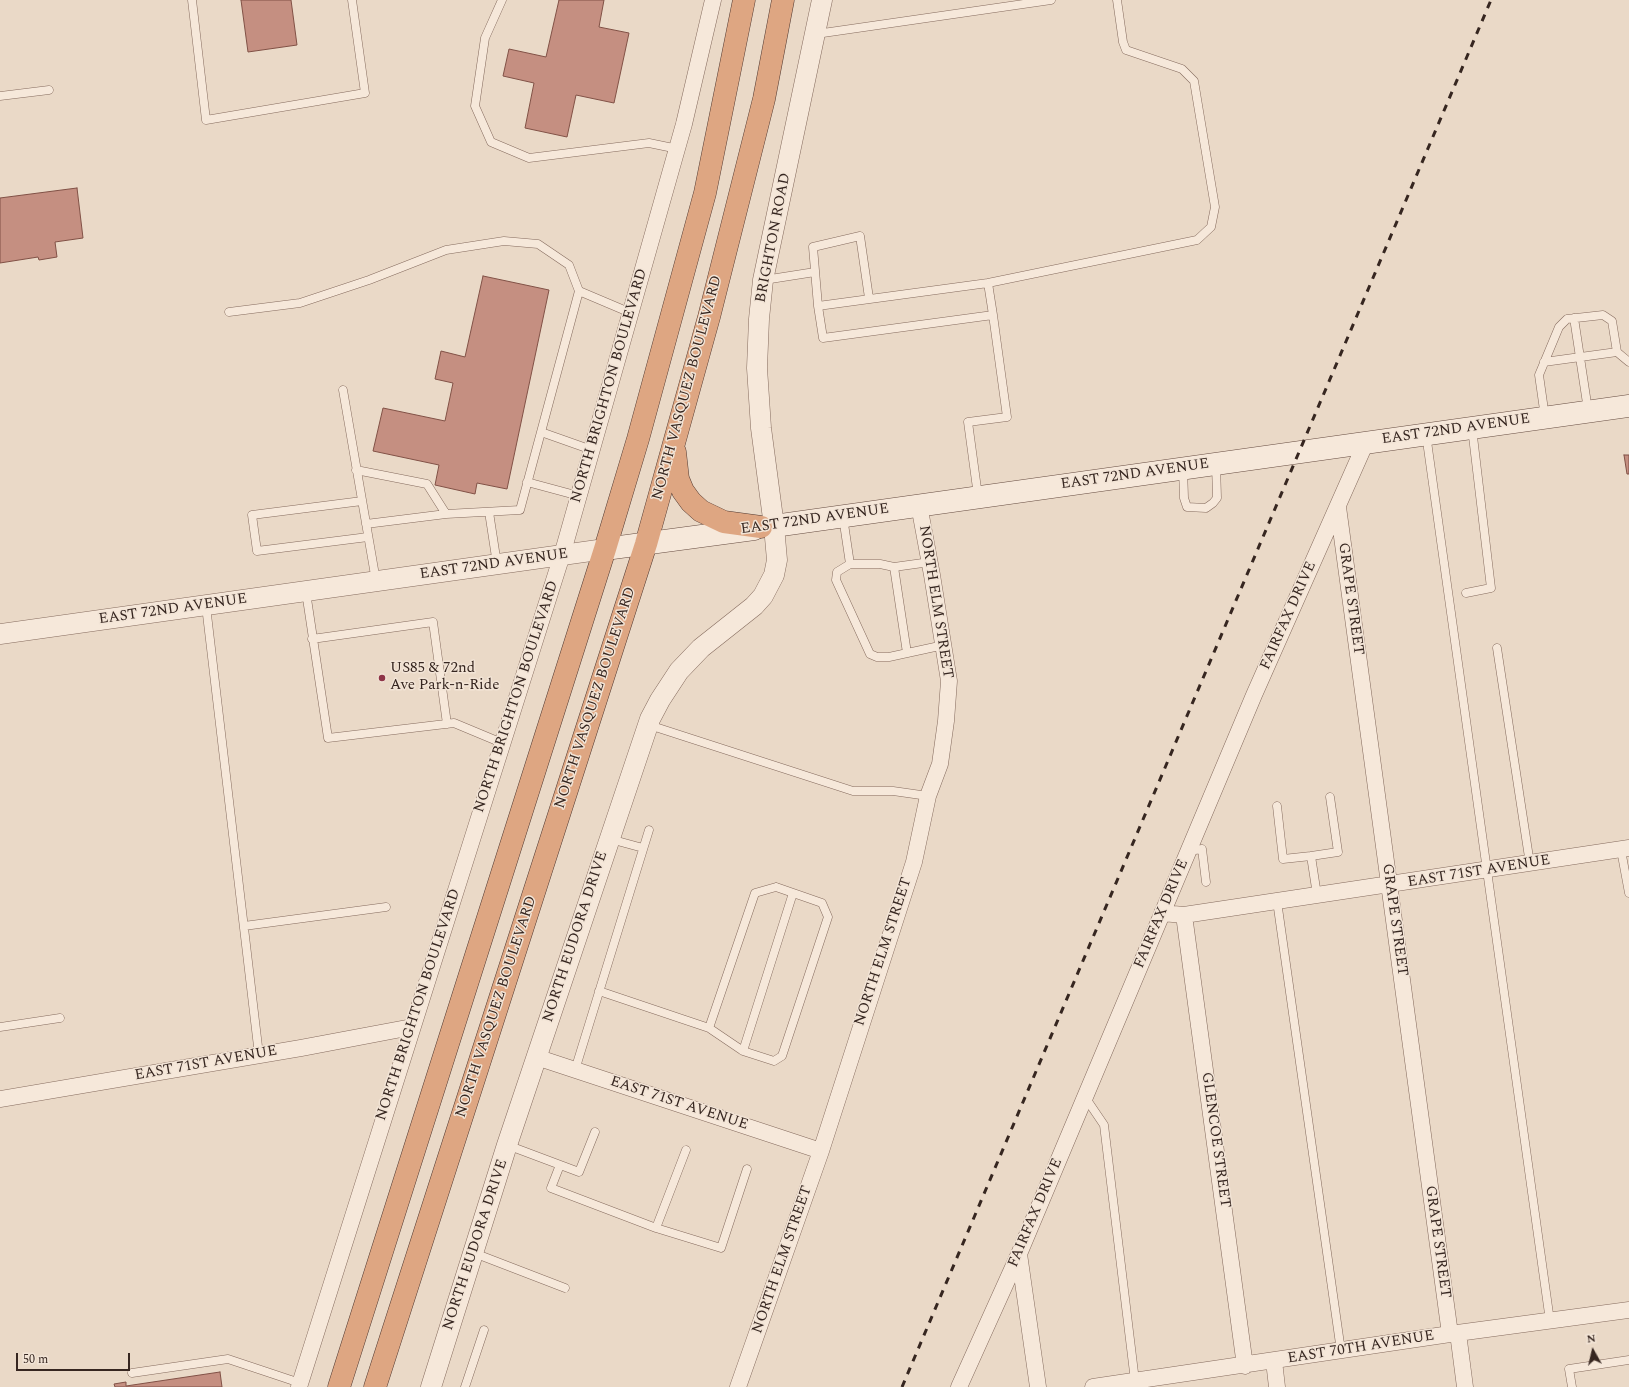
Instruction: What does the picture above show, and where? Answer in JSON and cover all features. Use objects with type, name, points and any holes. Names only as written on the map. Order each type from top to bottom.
[{"type":"highway","points":[[339,1387],[605,549],[700,215],[718,136],[744,0]]},
{"type":"highway","name":"NORTH VASQUEZ BOULEVARD","points":[[375,1387],[646,544],[675,442],[764,99],[783,0]]},
{"type":"highway","points":[[675,442],[678,479],[683,491],[691,502],[707,514],[724,522],[768,527]]},
{"type":"main road","name":"EAST 72ND AVENUE","points":[[605,549],[1629,406]]},
{"type":"street","name":"NORTH BRIGHTON BOULEVARD","points":[[300,1385],[562,556],[678,149],[713,0]]},
{"type":"street","name":"BRIGHTON ROAD","points":[[768,527],[757,368],[759,319],[763,280],[822,0]]},
{"type":"street","name":"FAIRFAX DRIVE","points":[[959,1387],[1019,1254],[1254,695],[1366,442]]},
{"type":"street","name":"NORTH ELM STREET","points":[[738,1387],[821,1151],[914,862],[928,796],[940,764],[946,721],[949,681],[930,562],[919,505]]},
{"type":"street","name":"GRAPE STREET","points":[[1338,507],[1389,885],[1454,1334],[1465,1387]]},
{"type":"street","name":"NORTH EUDORA DRIVE","points":[[431,1387],[536,1057],[648,725],[660,700],[679,671],[701,648],[754,606],[771,584],[777,560],[768,527]]},
{"type":"street","name":"EAST 72ND AVENUE","points":[[0,634],[605,549]]},
{"type":"street","name":"EAST 71ST AVENUE","points":[[1162,913],[1184,915],[1625,849]]},
{"type":"street","name":"GLENCOE STREET","points":[[1184,915],[1245,1366]]},
{"type":"street","name":"EAST 71ST AVENUE","points":[[0,1099],[412,1028]]},
{"type":"street","name":"EAST 71ST AVENUE","points":[[536,1057],[821,1151]]},
{"type":"street","points":[[1019,1254],[1038,1387]]},
{"type":"street","name":"EAST 70TH AVENUE","points":[[1093,1387],[1629,1310]]},
{"type":"street","points":[[1274,1361],[1277,1387]]},
{"type":"lane","points":[[192,0],[206,120],[366,92],[352,0]]},
{"type":"lane","points":[[502,0],[485,38],[475,106],[491,142],[529,158],[649,143],[678,149]]},
{"type":"lane","points":[[816,34],[1051,0]]},
{"type":"lane","points":[[818,306],[988,283],[1197,240],[1211,227],[1215,207],[1194,81],[1182,69],[1126,50],[1123,42],[1117,0]]},
{"type":"lane","points":[[0,96],[49,90]]},
{"type":"lane","points":[[869,298],[860,236],[812,247],[822,338],[993,315]]},
{"type":"lane","points":[[229,312],[300,303],[368,280],[446,250],[504,241],[538,244],[569,265],[579,291],[520,510],[446,514],[366,524]]},
{"type":"lane","points":[[763,280],[815,272]]},
{"type":"lane","points":[[978,497],[968,422],[1007,416],[988,283]]},
{"type":"lane","points":[[579,291],[631,313]]},
{"type":"lane","points":[[1545,417],[1539,375],[1559,327],[1567,319],[1603,314],[1612,320],[1617,352],[1629,362]]},
{"type":"lane","points":[[1574,318],[1588,411]]},
{"type":"lane","points":[[1544,362],[1617,352]]},
{"type":"lane","points":[[343,390],[376,582]]},
{"type":"lane","points":[[1466,593],[1491,588],[1472,428]]},
{"type":"lane","points":[[541,432],[592,450]]},
{"type":"lane","points":[[1426,434],[1550,1321]]},
{"type":"lane","points":[[1183,468],[1184,498],[1187,507],[1206,508],[1214,503],[1217,498],[1216,463]]},
{"type":"lane","points":[[356,470],[427,484],[446,514]]},
{"type":"lane","points":[[527,482],[579,496]]},
{"type":"lane","points":[[362,501],[252,515],[257,551],[368,537]]},
{"type":"lane","points":[[489,512],[497,565]]},
{"type":"lane","points":[[842,517],[850,564]]},
{"type":"lane","points":[[930,562],[894,567],[880,564],[850,564],[837,572],[836,580],[870,654],[877,657],[889,657],[944,645]]},
{"type":"lane","points":[[894,567],[907,653]]},
{"type":"lane","points":[[306,592],[328,738],[454,723],[502,743]]},
{"type":"lane","points":[[206,606],[259,1055]]},
{"type":"lane","points":[[312,639],[433,622],[447,724]]},
{"type":"lane","points":[[1497,648],[1530,864]]},
{"type":"lane","points":[[648,725],[852,791],[893,791],[928,796]]},
{"type":"lane","points":[[1277,806],[1283,859],[1338,852],[1330,797]]},
{"type":"lane","points":[[575,1070],[648,830]]},
{"type":"lane","points":[[610,838],[643,848]]},
{"type":"lane","points":[[1188,851],[1202,849],[1206,882]]},
{"type":"lane","points":[[1625,849],[1629,893]]},
{"type":"lane","points":[[1311,856],[1317,895]]},
{"type":"lane","points":[[599,991],[709,1028],[743,1051],[774,1061],[782,1056],[828,917],[822,903],[776,887],[755,893],[709,1028]]},
{"type":"lane","points":[[743,1051],[793,893]]},
{"type":"lane","points":[[1277,901],[1341,1351]]},
{"type":"lane","points":[[244,926],[386,907]]},
{"type":"lane","points":[[0,1027],[60,1018]]},
{"type":"lane","points":[[1085,1097],[1104,1125],[1135,1381]]},
{"type":"lane","points":[[508,1145],[579,1172],[595,1132]]},
{"type":"lane","points":[[656,1228],[686,1150]]},
{"type":"lane","points":[[560,1165],[551,1188],[656,1228],[721,1248],[748,1169]]},
{"type":"lane","points":[[474,1252],[565,1288]]},
{"type":"lane","points":[[465,1387],[484,1330]]},
{"type":"lane","points":[[132,1373],[228,1359],[300,1385]]},
{"type":"lane","points":[[1572,1387],[1569,1368],[1629,1360]]},
{"type":"building","points":[[241,0],[291,0],[297,45],[248,52]]},
{"type":"building","points":[[559,0],[604,0],[599,27],[629,33],[614,103],[576,95],[567,137],[525,128],[534,83],[503,76],[509,49],[546,57]]},
{"type":"building","points":[[77,188],[83,238],[55,242],[57,257],[39,260],[38,257],[0,263],[0,198]]},
{"type":"building","points":[[483,276],[549,290],[507,489],[477,483],[475,494],[435,485],[439,465],[373,451],[383,408],[445,421],[453,383],[435,379],[441,351],[465,357]]},
{"type":"building","points":[[1624,455],[1629,455],[1629,474],[1627,474]]},
{"type":"building","points":[[220,1372],[222,1387],[115,1387],[114,1384],[126,1382],[126,1386]]},
{"type":"railway","points":[[902,1387],[1491,0]]},
{"type":"place","name":"US85 & 72nd Ave Park-n-Ride","points":[[382,678]]}]
